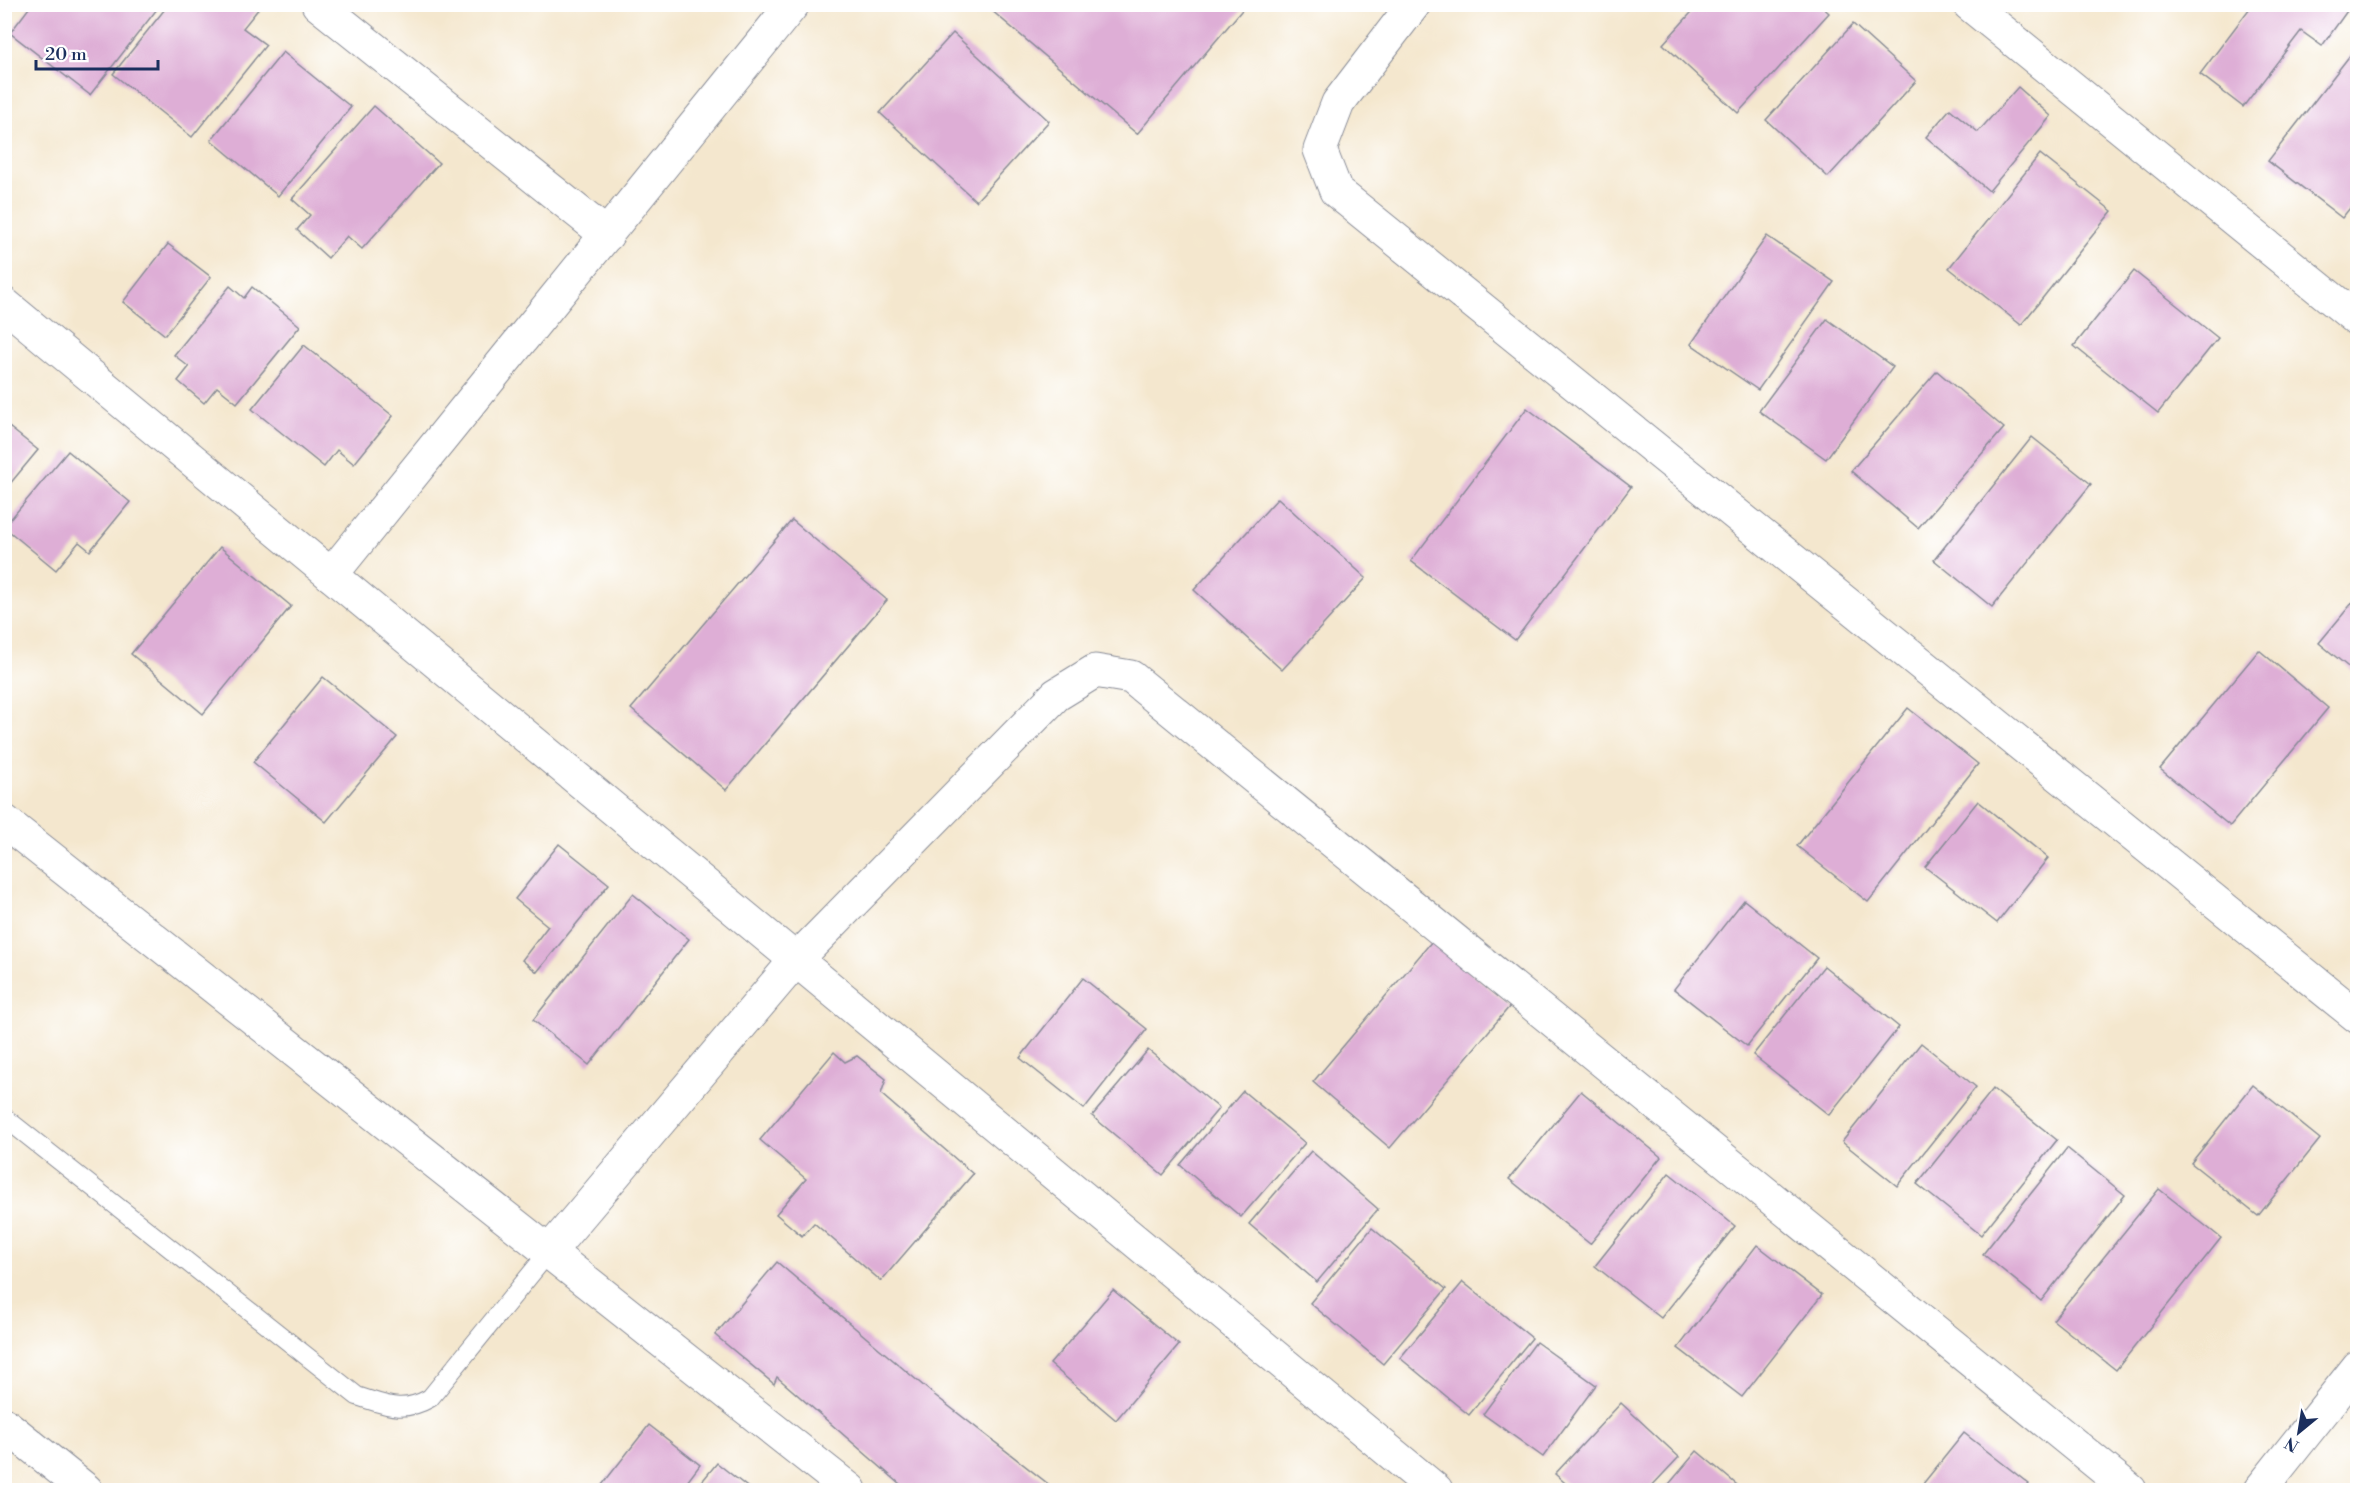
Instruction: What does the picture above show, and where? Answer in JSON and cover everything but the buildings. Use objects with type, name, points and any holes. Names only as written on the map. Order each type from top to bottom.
[{"type":"street","points":[[318,4],[607,235]]},
{"type":"street","points":[[331,575],[794,4]]},
{"type":"street","points":[[1414,4],[1338,102],[1320,150],[1336,191],[2358,1017]]},
{"type":"street","points":[[1969,4],[2358,320]]},
{"type":"street","points":[[4,304],[1436,1491]]},
{"type":"street","points":[[548,1253],[795,960],[1056,695],[1095,671],[1131,676],[2130,1491]]},
{"type":"street","points":[[4,821],[850,1491]]},
{"type":"street","points":[[2260,1491],[2358,1367]]},
{"type":"street","points":[[4,1424],[86,1491]]},
{"type":"lane","points":[[4,1117],[357,1396],[396,1407],[416,1407],[430,1398],[548,1253]]}]
